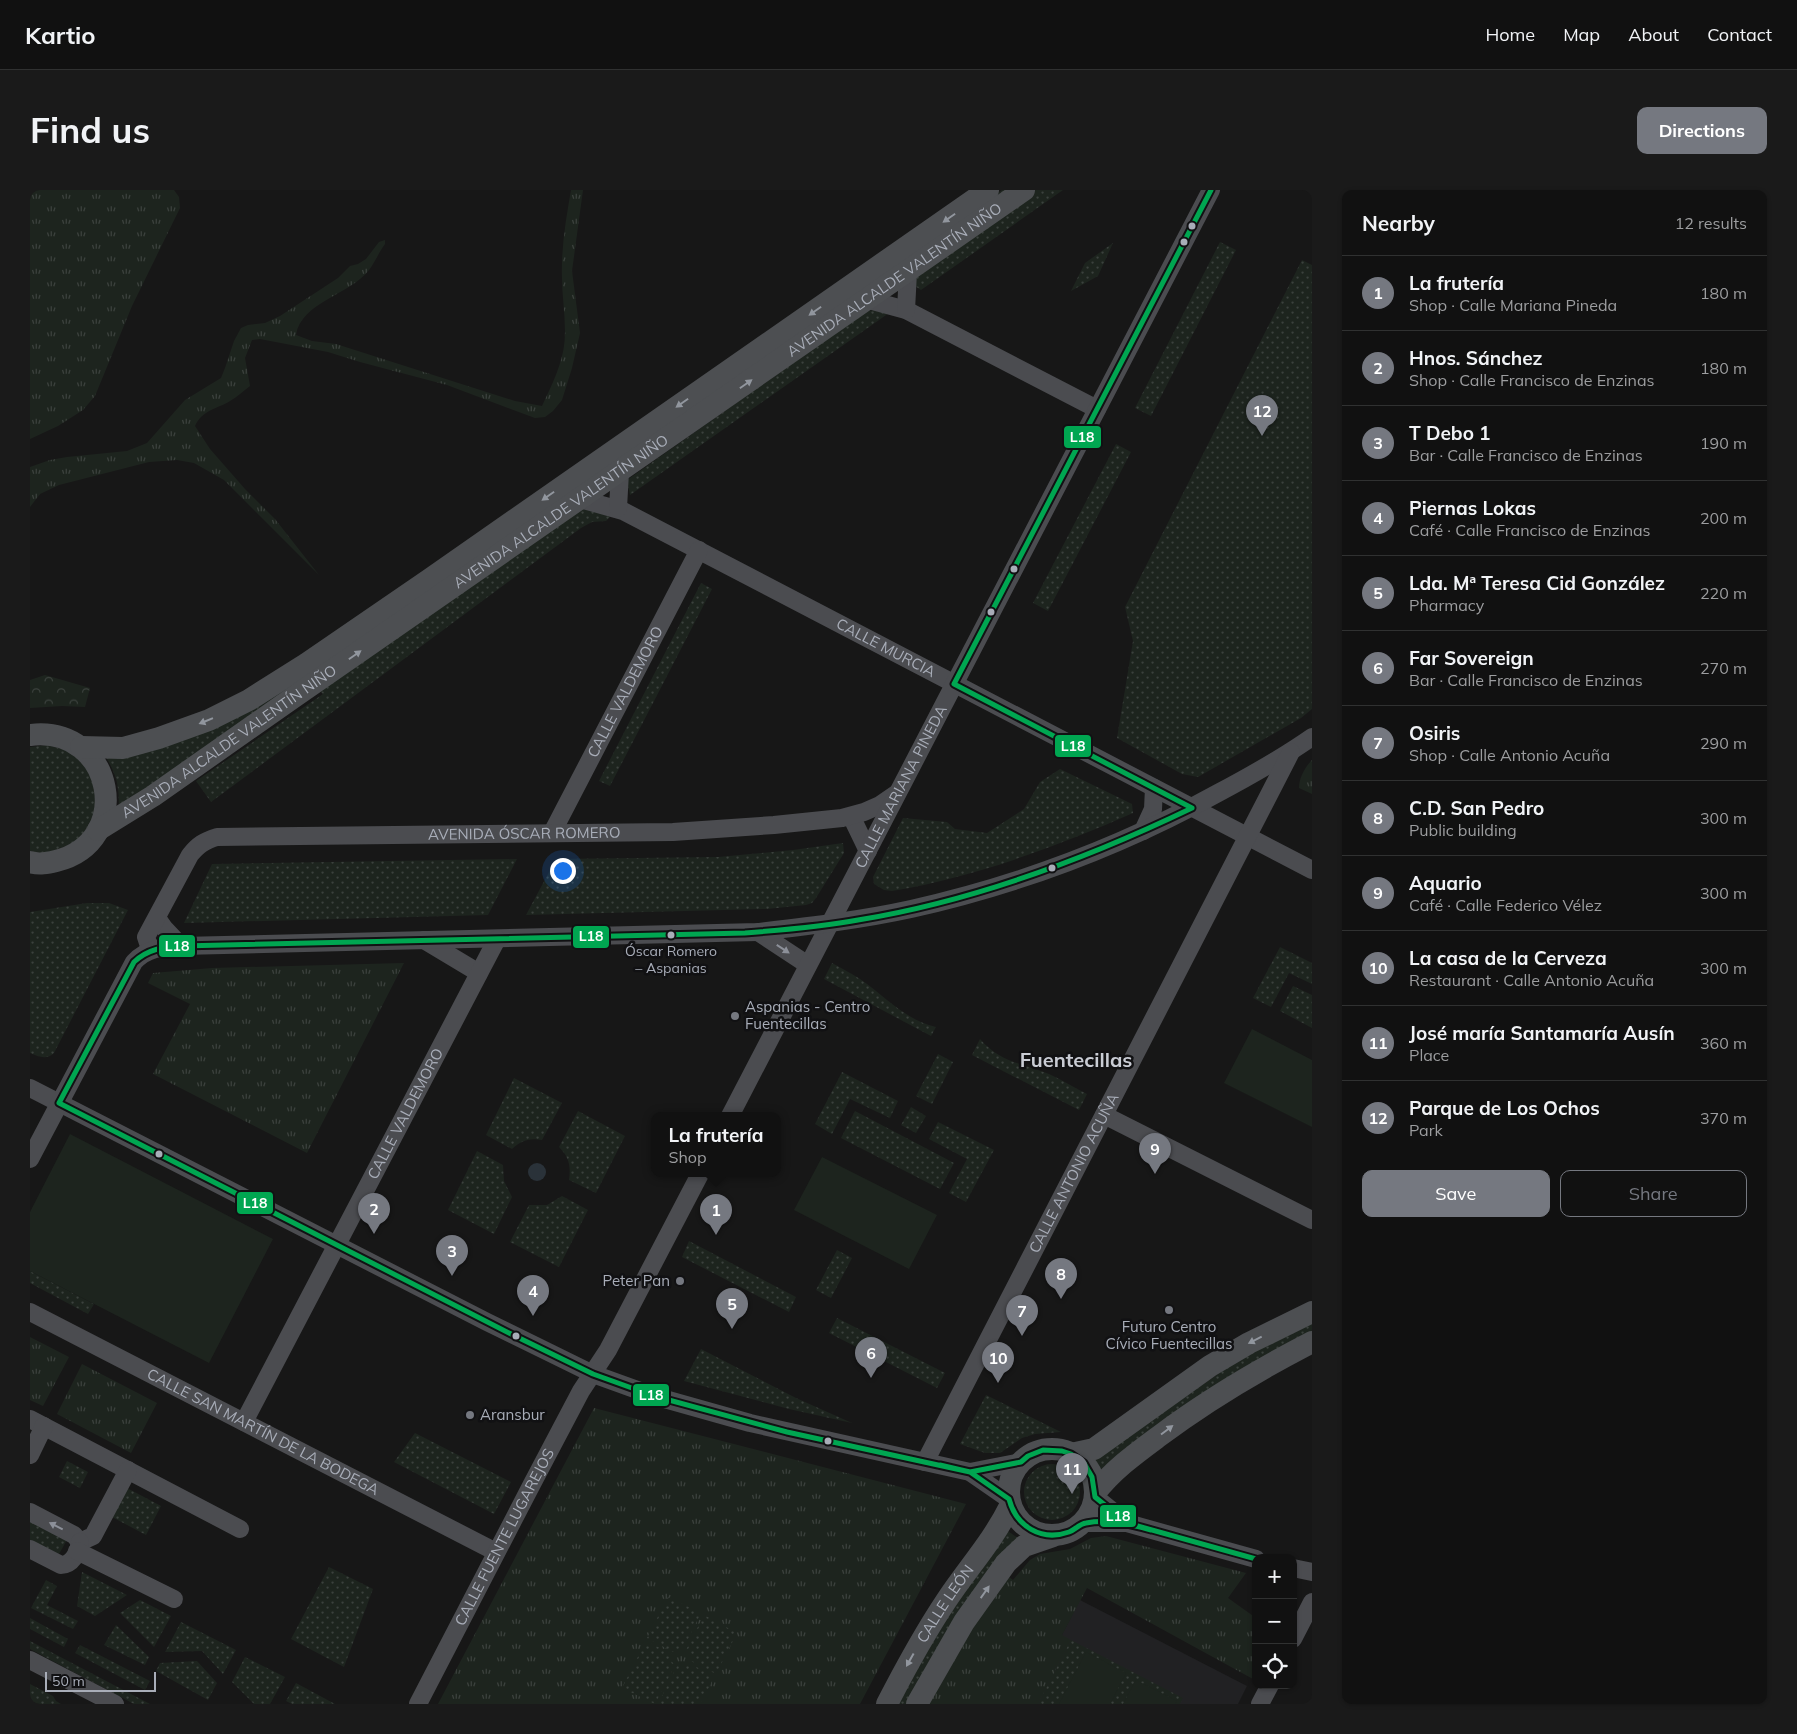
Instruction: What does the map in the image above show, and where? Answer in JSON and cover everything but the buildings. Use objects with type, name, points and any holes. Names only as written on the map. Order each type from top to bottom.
[{"type":"main road","name":"AVENIDA ALCALDE VALENTÍN NIÑO","points":[[81,747],[123,748],[159,738],[209,720],[249,700],[306,664],[430,579],[988,190]]},
{"type":"main road","name":"AVENIDA ALCALDE VALENTÍN NIÑO","points":[[98,830],[154,796],[1024,190]]},
{"type":"main road","points":[[30,735],[49,734],[66,738],[81,747],[94,760],[102,776],[106,794],[105,813],[98,830],[85,847],[66,858],[46,863],[31,863]]},
{"type":"main road","points":[[1071,1454],[1085,1452],[1100,1445],[1175,1389],[1210,1366],[1249,1343],[1312,1312]]},
{"type":"main road","points":[[1095,1495],[1092,1477],[1084,1463],[1071,1454],[1053,1449],[1028,1456],[1013,1473],[1009,1486],[1009,1503],[1022,1524],[1036,1533],[1053,1536],[1069,1532],[1088,1516],[1095,1495],[1107,1478],[1122,1465],[1189,1414],[1232,1386],[1312,1342]]},
{"type":"main road","name":"CALLE LEÓN","points":[[887,1704],[913,1655],[946,1601],[997,1531],[1009,1503]]},
{"type":"main road","name":"CALLE LEÓN","points":[[917,1704],[964,1622],[1006,1563],[1024,1546],[1053,1536]]},
{"type":"street","name":"CALLE MARIANA PINEDA","points":[[732,1112],[1211,190]]},
{"type":"street","points":[[906,310],[908,272]]},
{"type":"street","points":[[868,300],[906,310],[1097,409]]},
{"type":"street","points":[[618,508],[620,472]]},
{"type":"street","name":"CALLE MURCIA","points":[[580,499],[618,508],[1312,870]]},
{"type":"street","name":"CALLE VALDEMORO","points":[[552,834],[699,550]]},
{"type":"street","points":[[30,1159],[134,962],[150,949],[181,946],[758,932],[830,924],[911,909],[974,893],[1114,845],[1192,808],[1291,752],[1312,737]]},
{"type":"street","name":"CALLE ANTONIO ACUÑA","points":[[925,1462],[1291,752]]},
{"type":"street","points":[[1143,831],[1152,808],[1154,788]]},
{"type":"street","name":"AVENIDA ÓSCAR ROMERO","points":[[157,918],[190,855],[197,846],[206,840],[217,837],[674,832],[853,817],[880,805],[898,792]]},
{"type":"street","points":[[853,817],[868,851]]},
{"type":"street","name":"AVENIDA ÓSCAR ROMERO","points":[[853,817],[866,824],[882,823]]},
{"type":"street","points":[[150,949],[146,937],[157,918],[167,932],[181,946]]},
{"type":"street","points":[[758,932],[808,965]]},
{"type":"street","name":"CALLE VALDEMORO","points":[[244,1422],[497,939]]},
{"type":"street","points":[[423,940],[479,973]]},
{"type":"street","points":[[30,1088],[593,1374],[654,1396],[750,1423],[970,1472],[1021,1462]]},
{"type":"street","points":[[1104,1115],[1312,1220]]},
{"type":"street","points":[[593,1374],[608,1350],[698,1177]]},
{"type":"street","name":"CALLE SAN MARTÍN DE LA BODEGA","points":[[30,1312],[496,1552]]},
{"type":"street","name":"CALLE FUENTE LUGAREJOS","points":[[418,1704],[496,1552],[582,1391],[593,1374]]},
{"type":"street","points":[[30,1455],[37,1422],[240,1529]]},
{"type":"street","points":[[31,1552],[61,1565],[71,1563],[78,1546],[92,1536],[128,1470]]},
{"type":"street","points":[[970,1472],[1009,1503]]},
{"type":"street","points":[[1095,1495],[1127,1523]]},
{"type":"street","points":[[30,1512],[74,1535],[78,1546],[174,1599]]},
{"type":"street","points":[[1082,1523],[1127,1523],[1252,1558]]},
{"type":"street","points":[[1297,1569],[1312,1572]]},
{"type":"street","points":[[1297,1631],[1312,1602]]},
{"type":"street","points":[[30,1660],[115,1704]]},
{"type":"street","points":[[1260,1704],[1268,1689]]},
{"type":"shaded area","points":[[533,1163],[541,1163],[546,1168],[544,1179],[533,1181],[528,1176],[528,1168]]},
{"type":"shaded area","points":[[1080,1600],[1247,1686],[1238,1704],[1026,1704]]},
{"type":"green space","points":[[30,190],[174,190],[179,197],[180,208],[132,306],[95,396],[83,410],[58,426],[30,439]]},
{"type":"green space","points":[[571,190],[583,190],[572,271],[580,333],[562,400],[545,417],[535,418],[447,385],[328,352],[260,339],[252,340],[245,358],[250,386],[235,398],[206,413],[198,421],[195,426],[210,449],[245,489],[275,519],[319,575],[224,480],[194,463],[177,460],[149,462],[59,485],[40,494],[30,507],[30,467],[50,460],[67,457],[127,451],[147,443],[185,400],[221,378],[234,341],[241,328],[248,325],[265,323],[280,316],[338,278],[350,266],[366,259],[379,242],[385,240],[385,244],[369,270],[361,279],[307,314],[300,324],[296,335],[312,341],[336,344],[515,401],[542,406],[554,380],[563,352],[565,324],[562,256]]},
{"type":"green space","points":[[1002,190],[1009,190],[119,810],[117,783],[106,757],[196,735],[949,228]]},
{"type":"green space","points":[[1035,190],[1063,190],[921,290],[909,282]]},
{"type":"green space","points":[[1220,242],[1236,250],[1151,416],[1135,408]]},
{"type":"green space","points":[[1113,243],[1098,276],[1071,291],[1085,263]]},
{"type":"green space","points":[[1302,260],[1312,265],[1312,709],[1301,718],[1198,777],[1182,774],[1117,738],[1133,641],[1125,607]]},
{"type":"green space","points":[[883,309],[889,313],[630,495],[627,480],[867,311]]},
{"type":"green space","points":[[1116,444],[1131,452],[1048,611],[1033,603]]},
{"type":"green space","points":[[583,508],[612,515],[606,521],[592,522],[581,528],[211,802],[196,781],[323,694],[319,690]]},
{"type":"green space","points":[[701,583],[712,589],[610,786],[599,781]]},
{"type":"green space","points":[[45,675],[90,688],[85,707],[30,708],[30,680]]},
{"type":"green space","points":[[47,745],[73,754],[91,773],[98,809],[79,841],[45,854],[30,851],[30,747]]},
{"type":"green space","points":[[1312,760],[1312,794],[1299,788],[1303,773]]},
{"type":"green space","points":[[1060,769],[1132,804],[1133,813],[1075,838],[1015,860],[954,878],[892,891],[884,890],[874,884],[873,877],[903,818],[947,822],[955,829],[987,833],[1024,809],[1040,782]]},
{"type":"green space","points":[[843,843],[844,853],[816,898],[812,903],[806,905],[767,909],[526,915],[556,859],[718,857]]},
{"type":"green space","points":[[517,859],[488,915],[184,923],[212,864]]},
{"type":"green space","points":[[87,903],[109,903],[128,910],[54,1053],[46,1057],[37,1056],[30,1053],[30,912]]},
{"type":"green space","points":[[1280,947],[1312,963],[1312,984],[1289,973],[1271,1007],[1253,998]]},
{"type":"green space","points":[[404,963],[307,1153],[153,1074],[190,1004],[148,983],[153,973],[212,968]]},
{"type":"green space","points":[[832,963],[860,979],[905,1013],[925,1024],[936,1027],[931,1036],[824,979]]},
{"type":"green space","points":[[1293,986],[1312,995],[1312,1028],[1280,1011]]},
{"type":"green space","points":[[1252,1029],[1312,1060],[1312,1127],[1224,1083]]},
{"type":"green space","points":[[980,1039],[1004,1058],[1049,1074],[1087,1094],[1079,1110],[972,1055]]},
{"type":"green space","points":[[938,1054],[953,1062],[932,1104],[916,1096]]},
{"type":"green space","points":[[842,1072],[898,1101],[890,1118],[850,1099],[832,1134],[815,1124]]},
{"type":"green space","points":[[514,1078],[562,1103],[542,1140],[526,1140],[512,1149],[486,1135]]},
{"type":"green space","points":[[911,1107],[926,1116],[916,1133],[901,1125]]},
{"type":"green space","points":[[578,1111],[625,1136],[596,1193],[569,1180],[570,1170],[568,1162],[565,1154],[559,1147]]},
{"type":"green space","points":[[855,1111],[954,1163],[940,1189],[841,1138]]},
{"type":"green space","points":[[938,1122],[994,1150],[966,1202],[949,1193],[967,1159],[929,1139]]},
{"type":"green space","points":[[70,1134],[273,1239],[209,1363],[30,1271],[30,1212]]},
{"type":"green space","points":[[477,1151],[503,1165],[504,1181],[512,1197],[494,1234],[448,1210]]},
{"type":"green space","points":[[822,1157],[937,1215],[909,1269],[794,1210]]},
{"type":"green space","points":[[562,1196],[588,1210],[559,1267],[510,1242],[529,1205],[547,1205]]},
{"type":"green space","points":[[689,1241],[796,1297],[789,1312],[682,1257]]},
{"type":"green space","points":[[837,1250],[852,1258],[831,1298],[816,1290]]},
{"type":"green space","points":[[30,1271],[94,1304],[88,1314],[30,1283]]},
{"type":"green space","points":[[837,1318],[945,1373],[937,1388],[829,1333]]},
{"type":"green space","points":[[1312,1322],[1312,1333],[1101,1470],[1095,1460],[1235,1362]]},
{"type":"green space","points":[[30,1337],[69,1357],[43,1406],[30,1400]]},
{"type":"green space","points":[[701,1349],[796,1398],[852,1423],[789,1409],[684,1381]]},
{"type":"green space","points":[[82,1364],[157,1403],[131,1453],[57,1414]]},
{"type":"green space","points":[[986,1395],[1061,1432],[1035,1434],[1022,1438],[1000,1453],[985,1453],[960,1444]]},
{"type":"green space","points":[[594,1408],[966,1504],[860,1704],[438,1704]]},
{"type":"green space","points":[[415,1433],[511,1482],[494,1514],[394,1462]]},
{"type":"green space","points":[[67,1461],[88,1472],[80,1488],[59,1477]]},
{"type":"green space","points":[[1052,1464],[1063,1466],[1072,1472],[1078,1481],[1080,1492],[1078,1503],[1072,1512],[1063,1518],[1052,1520],[1041,1518],[1032,1512],[1026,1503],[1024,1492],[1026,1481],[1032,1472],[1041,1466]]},
{"type":"green space","points":[[127,1488],[161,1506],[146,1535],[112,1517]]},
{"type":"green space","points":[[30,1519],[68,1538],[59,1554],[30,1540]]},
{"type":"green space","points":[[1006,1530],[1018,1538],[907,1704],[896,1704],[944,1618]]},
{"type":"green space","points":[[1106,1536],[1246,1573],[1228,1598],[1252,1615],[1252,1678],[1087,1588],[1062,1635],[1071,1640],[1038,1704],[927,1704],[969,1631],[1009,1577],[1013,1580],[1030,1560],[1040,1554],[1070,1549],[1091,1538]]},
{"type":"green space","points":[[329,1567],[373,1589],[344,1667],[291,1639]]},
{"type":"green space","points":[[82,1572],[127,1595],[95,1616],[77,1606]]},
{"type":"green space","points":[[46,1580],[57,1586],[47,1605],[78,1621],[73,1629],[31,1608]]},
{"type":"green space","points":[[668,1597],[701,1613],[683,1649],[673,1652],[647,1638]]},
{"type":"green space","points":[[140,1600],[171,1616],[154,1647],[120,1613]]},
{"type":"green space","points":[[704,1615],[737,1633],[716,1674],[689,1660],[689,1654],[686,1650]]},
{"type":"green space","points":[[30,1618],[68,1639],[64,1647],[30,1629]]},
{"type":"green space","points":[[181,1622],[236,1650],[223,1674],[202,1651],[165,1652]]},
{"type":"green space","points":[[116,1625],[149,1657],[145,1665],[104,1645]]},
{"type":"green space","points":[[1071,1640],[1183,1698],[1180,1704],[1038,1704]]},
{"type":"green space","points":[[30,1641],[150,1704],[134,1704],[30,1649]]},
{"type":"green space","points":[[646,1641],[672,1654],[671,1661],[675,1665],[655,1704],[622,1688]]},
{"type":"green space","points":[[80,1645],[150,1681],[145,1690],[75,1653]]},
{"type":"green space","points":[[1086,1652],[1126,1673],[1110,1704],[1059,1704]]},
{"type":"green space","points":[[245,1657],[285,1677],[270,1704],[254,1704],[232,1682]]},
{"type":"green space","points":[[197,1661],[217,1683],[208,1700],[156,1671],[160,1663]]},
{"type":"green space","points":[[688,1663],[715,1676],[700,1704],[658,1704],[677,1666],[684,1666]]},
{"type":"green space","points":[[1136,1680],[1177,1701],[1175,1704],[1123,1704]]},
{"type":"green space","points":[[296,1683],[335,1704],[292,1704],[286,1701]]},
{"type":"green space","points":[[30,1684],[53,1696],[61,1704],[35,1704],[30,1699]]},
{"type":"transit line","name":"L18","points":[[954,684],[1211,190]]},
{"type":"transit line","name":"L18","points":[[954,684],[1192,808]]},
{"type":"transit line","name":"L18","points":[[59,1103],[134,962],[145,954],[156,950],[181,946],[745,933],[830,925],[902,912],[987,890],[1071,861],[1192,808]]},
{"type":"transit line","name":"L18","points":[[59,1103],[593,1374],[654,1396],[787,1432],[970,1472],[1021,1462],[1028,1456],[1043,1450],[1062,1451],[1071,1454],[1084,1463],[1092,1477],[1095,1497],[1127,1523],[1252,1558]]},
{"type":"transit line","name":"L18","points":[[940,1465],[970,1472],[1009,1499],[1017,1517],[1031,1529],[1040,1533],[1059,1535],[1084,1524],[1094,1522],[1127,1524],[1151,1530]]},
{"type":"place","name":"Parque de Los Ochos","points":[[1262,436]]},
{"type":"place","name":"Óscar Romero – Aspanias","points":[[671,935]]},
{"type":"place","name":"Aspanias - Centro Fuentecillas","points":[[735,1016]]},
{"type":"place","name":"Aquario","points":[[1155,1174]]},
{"type":"place","name":"Hnos. Sánchez","points":[[374,1234]]},
{"type":"place","name":"La frutería","points":[[716,1235]]},
{"type":"place","name":"T Debo 1","points":[[452,1276]]},
{"type":"place","name":"Peter Pan","points":[[680,1281]]},
{"type":"place","name":"C.D. San Pedro","points":[[1061,1299]]},
{"type":"place","name":"Futuro Centro Cívico Fuentecillas","points":[[1169,1310]]},
{"type":"place","name":"Piernas Lokas","points":[[533,1316]]},
{"type":"place","name":"Lda. Mª Teresa Cid González","points":[[732,1329]]},
{"type":"place","name":"Osiris","points":[[1022,1336]]},
{"type":"place","name":"Far Sovereign","points":[[871,1378]]},
{"type":"place","name":"La casa de la Cerveza","points":[[998,1383]]},
{"type":"place","name":"Aransbur","points":[[470,1415]]},
{"type":"place","name":"José maría Santamaría Ausín","points":[[1072,1494]]},
{"type":"district","name":"Fuentecillas","points":[[1076,1060]]}]
